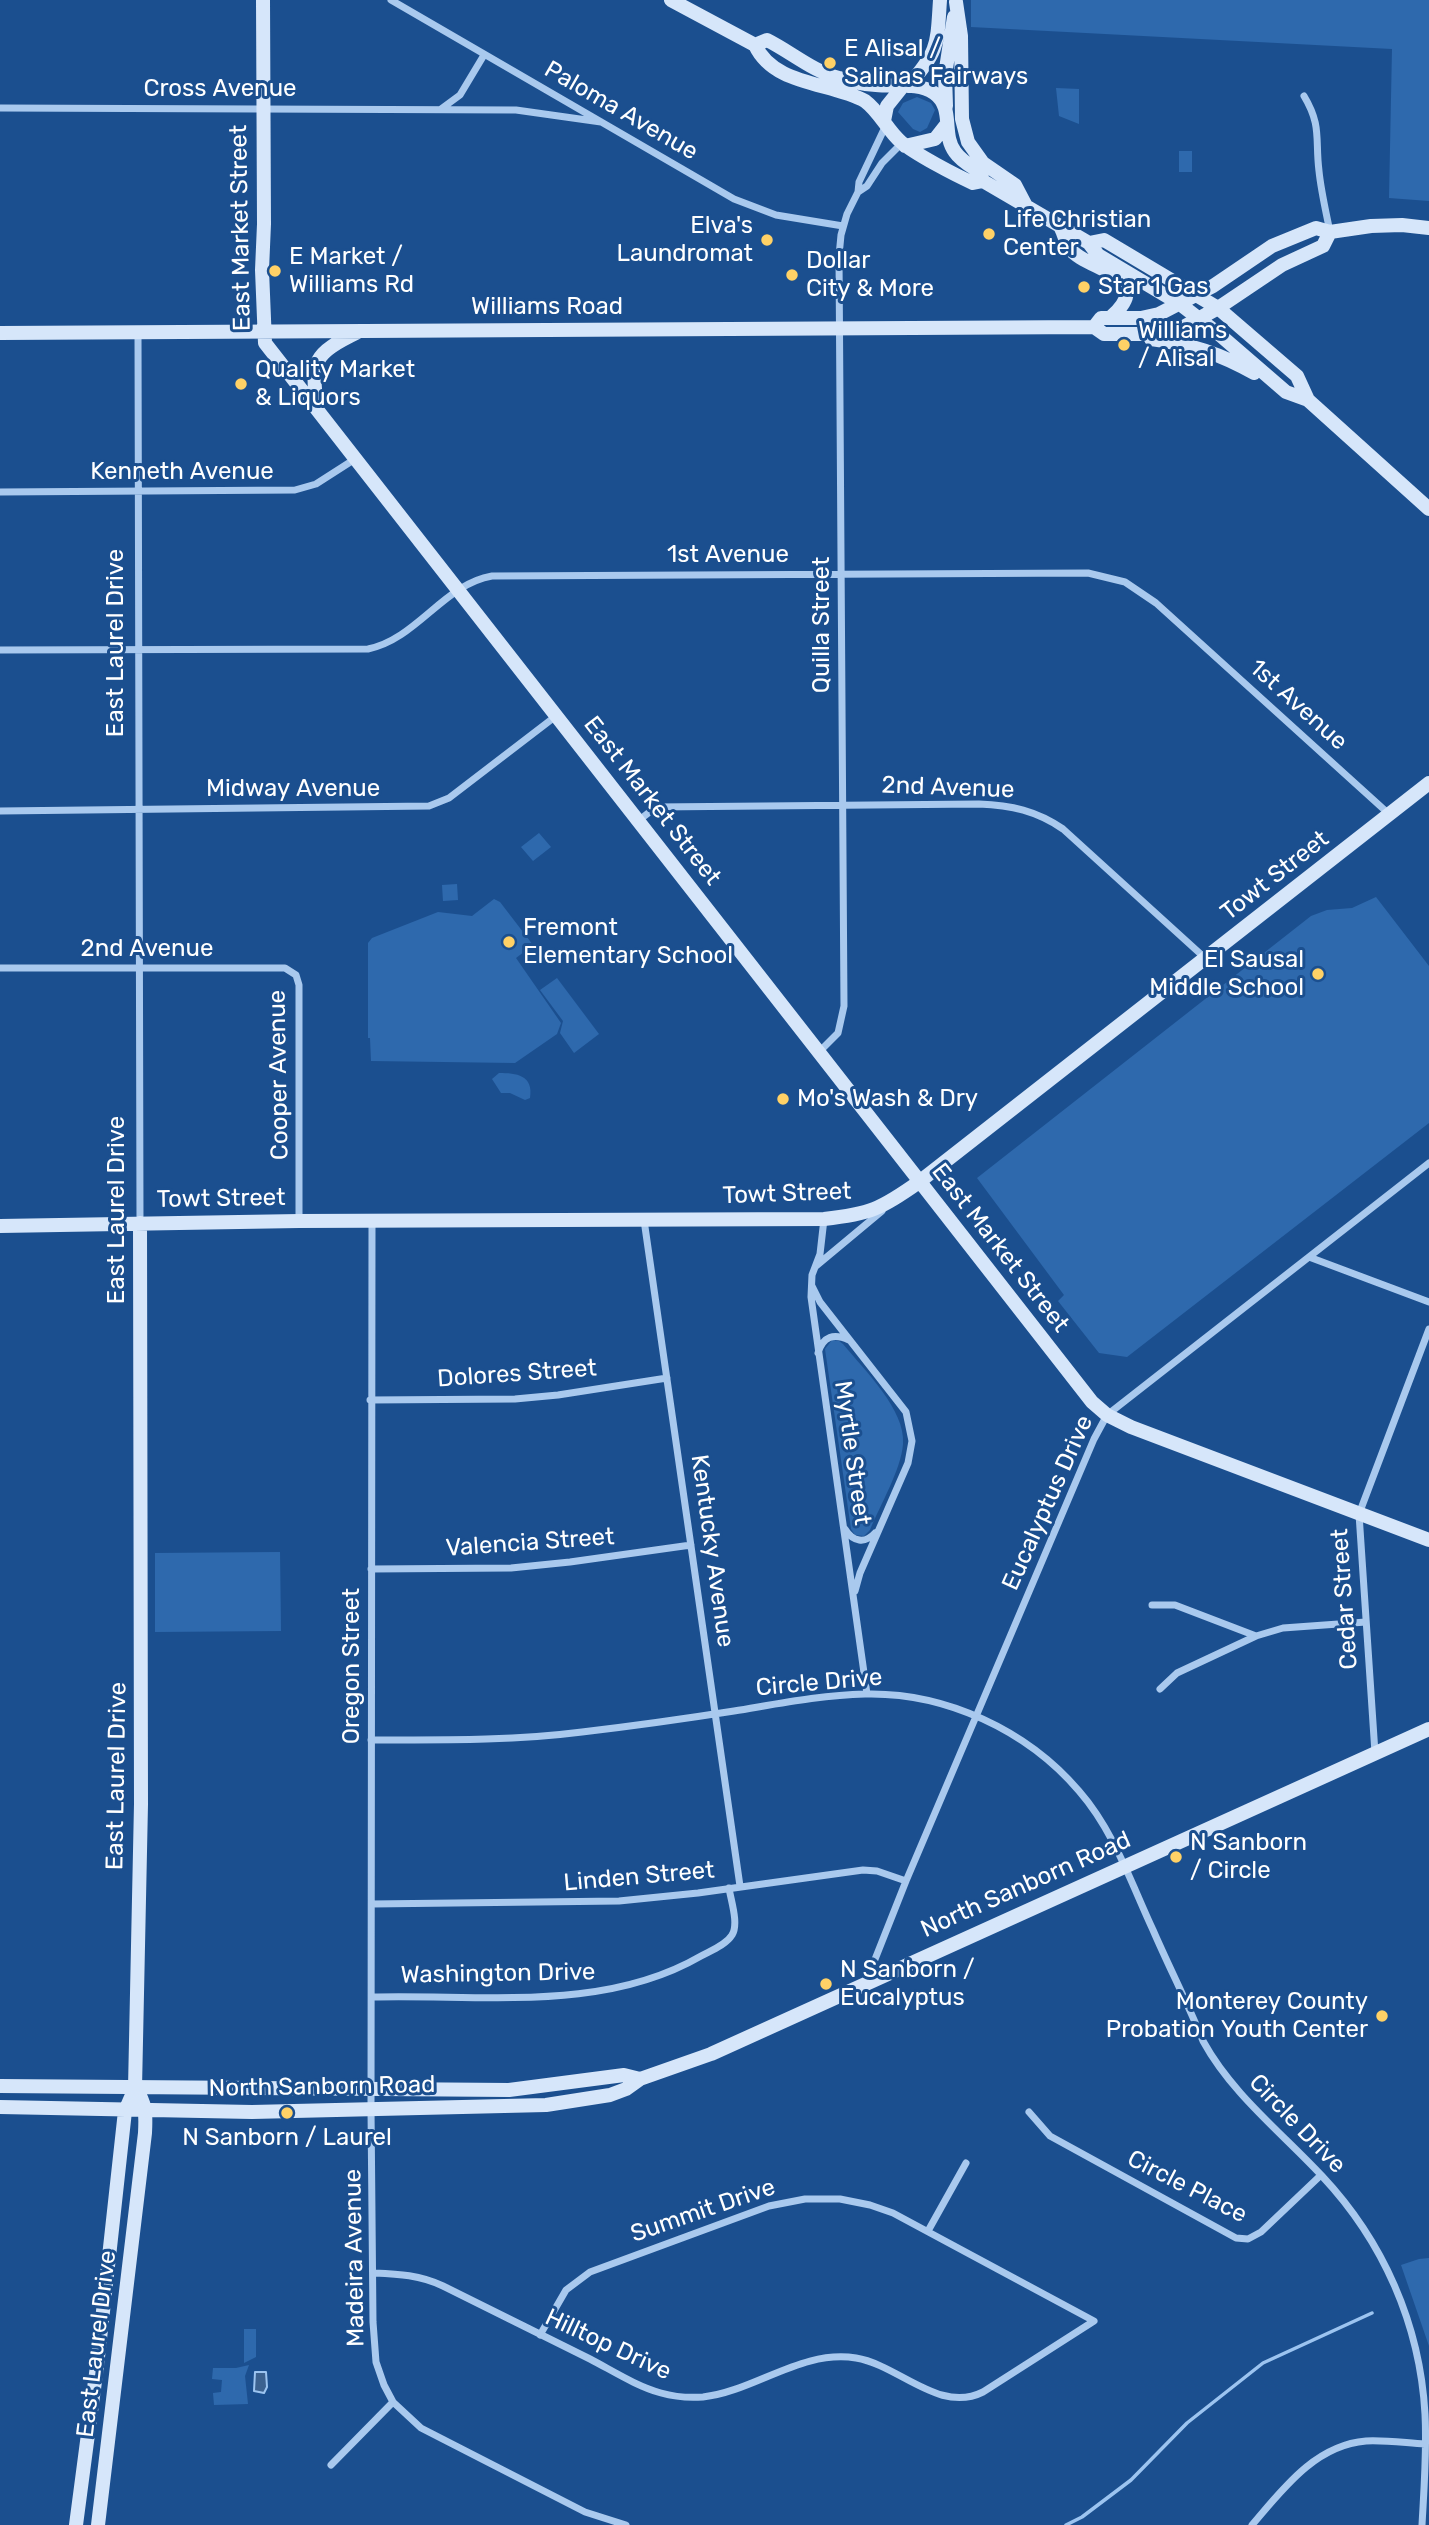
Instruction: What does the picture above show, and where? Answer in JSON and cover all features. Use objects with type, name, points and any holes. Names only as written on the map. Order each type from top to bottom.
[{"type":"main road","name":"East Market Street","points":[[263,0],[265,343],[1092,1402],[1107,1415],[1131,1427],[1429,1541]]},
{"type":"main road","points":[[671,0],[755,45],[761,58],[776,67],[807,83],[860,98],[874,108],[904,144],[973,183],[983,181]]},
{"type":"main road","points":[[885,123],[887,106],[926,66],[933,54],[939,28],[940,0]]},
{"type":"main road","points":[[956,1],[945,75],[946,125],[953,150],[980,172],[983,181],[1088,243],[1098,255],[1200,318],[1286,392]]},
{"type":"main road","points":[[956,1],[961,36],[962,119],[968,142],[983,163],[1015,185],[1027,207]]},
{"type":"main road","points":[[755,45],[768,40],[827,75],[877,85],[906,86],[931,91],[946,106]]},
{"type":"main road","points":[[776,67],[777,57],[785,49]]},
{"type":"main road","points":[[904,144],[934,139],[946,125]]},
{"type":"main road","points":[[1094,327],[1101,318],[1150,317],[1180,304],[1266,250],[1288,238],[1316,228],[1330,232],[1371,226],[1429,228]]},
{"type":"main road","points":[[1061,228],[1070,249],[1114,275],[1125,285],[1127,291],[1124,303],[1111,317]]},
{"type":"main road","name":"Williams Road","points":[[0,333],[1094,327],[1104,334],[1137,335],[1175,331],[1200,318],[1275,270],[1323,246],[1330,232]]},
{"type":"main road","points":[[1088,243],[1104,240],[1218,308],[1297,376],[1308,400]]},
{"type":"main road","points":[[318,410],[314,375],[319,359],[330,346],[361,331]]},
{"type":"main road","points":[[1137,335],[1215,353],[1286,392],[1308,400],[1429,509]]},
{"type":"main road","name":"Towt Street","points":[[0,1226],[299,1221],[824,1219],[861,1215],[880,1208],[919,1182],[1429,783]]},
{"type":"main road","name":"East Laurel Drive","points":[[76,2525],[97,2366],[124,2110],[135,2088],[141,1804],[140,1223]]},
{"type":"main road","name":"North Sanborn Road","points":[[0,2107],[146,2111],[507,2107],[580,2101],[610,2095],[640,2079],[711,2054],[1429,1730]]},
{"type":"main road","name":"North Sanborn Road","points":[[0,2085],[509,2090],[624,2076],[640,2079]]},
{"type":"main road","name":"East Laurel Drive","points":[[98,2525],[146,2111],[143,2099],[135,2088]]},
{"type":"street","name":"Paloma Avenue","points":[[391,0],[742,202],[776,215],[843,226]]},
{"type":"street","points":[[441,109],[460,95],[484,55]]},
{"type":"street","points":[[1304,96],[1317,125],[1318,168],[1330,232]]},
{"type":"street","name":"Cross Avenue","points":[[0,107],[524,110],[601,122]]},
{"type":"street","name":"Quilla Street","points":[[818,1052],[838,1033],[843,1014],[839,256],[843,226],[885,123]]},
{"type":"street","name":"Quilla Street","points":[[858,192],[867,186],[881,163],[904,144]]},
{"type":"street","name":"East Laurel Drive","points":[[138,332],[140,1223]]},
{"type":"street","name":"Kenneth Avenue","points":[[0,492],[295,490],[322,481],[356,458]]},
{"type":"street","name":"1st Avenue","points":[[0,650],[368,649],[395,639],[459,590],[479,579],[492,576],[1088,573],[1125,582],[1156,603],[1389,814]]},
{"type":"street","name":"Midway Avenue","points":[[0,810],[434,805],[457,793],[556,715]]},
{"type":"street","name":"2nd Avenue","points":[[638,821],[656,807],[992,804],[1015,807],[1038,814],[1063,829],[1205,959]]},
{"type":"street","name":"2nd Avenue","points":[[0,968],[285,968],[293,971]]},
{"type":"street","name":"Cooper Avenue","points":[[293,971],[299,985],[299,1221]]},
{"type":"street","name":"Eucalyptus Drive","points":[[866,1983],[975,1717],[1094,1439],[1107,1415],[1429,1163]]},
{"type":"street","points":[[816,1267],[899,1196]]},
{"type":"street","name":"Myrtle Street","points":[[824,1219],[816,1267],[812,1275],[811,1304],[867,1694]]},
{"type":"street","name":"Kentucky Avenue","points":[[644,1220],[740,1886]]},
{"type":"street","name":"Oregon Street","points":[[371,2109],[372,1222]]},
{"type":"street","points":[[1309,1257],[1429,1302]]},
{"type":"street","points":[[812,1284],[820,1302],[903,1407],[912,1435],[908,1463],[878,1529],[857,1582],[854,1599]]},
{"type":"street","name":"Cedar Street","points":[[1375,1754],[1359,1514],[1429,1329]]},
{"type":"street","points":[[818,1354],[822,1343],[832,1336],[841,1336],[853,1342]]},
{"type":"street","name":"Dolores Street","points":[[370,1400],[515,1399],[667,1378]]},
{"type":"street","points":[[842,1522],[848,1533],[858,1540],[870,1538],[878,1529]]},
{"type":"street","name":"Valencia Street","points":[[371,1569],[511,1568],[691,1545]]},
{"type":"street","points":[[1152,1605],[1175,1605],[1256,1636]]},
{"type":"street","points":[[1160,1689],[1177,1673],[1256,1636],[1283,1628],[1366,1622]]},
{"type":"street","name":"Circle Drive","points":[[371,1740],[531,1738],[867,1694],[921,1699],[975,1717],[1023,1741],[1057,1768],[1095,1812],[1109,1834],[1213,2059],[1235,2087],[1321,2175],[1367,2232],[1401,2299],[1421,2373],[1425,2444],[1422,2525]]},
{"type":"street","name":"Linden Street","points":[[372,1904],[605,1902],[667,1897],[863,1870],[877,1871],[906,1881]]},
{"type":"street","name":"Washington Drive","points":[[372,1997],[563,1996],[630,1986],[681,1967],[729,1938],[734,1925],[729,1888]]},
{"type":"street","name":"Madeira Avenue","points":[[371,2109],[376,2362],[393,2402]]},
{"type":"street","name":"Circle Place","points":[[1029,2112],[1050,2136],[1236,2238],[1248,2239],[1261,2232],[1321,2175]]},
{"type":"street","points":[[928,2231],[966,2163]]},
{"type":"street","name":"Summit Drive","points":[[540,2335],[562,2295],[582,2277],[780,2203],[815,2198],[854,2201],[893,2213],[1094,2321]]},
{"type":"street","name":"Hilltop Drive","points":[[374,2273],[408,2274],[429,2279],[651,2390],[673,2396],[715,2395],[814,2360],[846,2356],[876,2362],[939,2394],[963,2399],[983,2392],[1094,2321]]},
{"type":"street","points":[[331,2465],[393,2402],[413,2422],[434,2436],[585,2512],[626,2525]]},
{"type":"street","points":[[1252,2525],[1291,2480],[1331,2452],[1365,2441],[1425,2444]]},
{"type":"shaded area","points":[[971,0],[1429,0],[1429,201],[1389,198],[1392,49],[971,27]]},
{"type":"shaded area","points":[[1056,88],[1079,89],[1079,124],[1059,116]]},
{"type":"shaded area","points":[[917,97],[931,103],[935,110],[927,128],[920,132],[913,129],[898,112],[903,103]]},
{"type":"shaded area","points":[[1179,151],[1192,151],[1192,172],[1179,172]]},
{"type":"shaded area","points":[[539,833],[551,847],[533,861],[521,847]]},
{"type":"shaded area","points":[[457,884],[458,900],[443,901],[442,885]]},
{"type":"shaded area","name":"El Sausal Middle School","points":[[1376,897],[1429,966],[1429,1123],[1127,1357],[1099,1353],[1058,1301],[1064,1295],[977,1178],[1311,916],[1327,910],[1352,908]]},
{"type":"shaded area","points":[[494,899],[500,902],[533,945],[516,958],[561,1023],[557,1034],[515,1063],[371,1061],[368,1038],[368,943],[372,938],[438,912],[472,916]]},
{"type":"shaded area","points":[[557,978],[599,1034],[574,1053],[560,1033],[563,1021],[540,990]]},
{"type":"shaded area","points":[[499,1073],[517,1075],[526,1080],[531,1090],[530,1098],[525,1100],[510,1093],[501,1093],[492,1079]]},
{"type":"shaded area","points":[[832,1340],[843,1344],[882,1391],[898,1418],[902,1431],[903,1444],[898,1465],[870,1530],[864,1536],[855,1535],[851,1529],[825,1349]]},
{"type":"shaded area","points":[[280,1552],[281,1631],[155,1632],[155,1553]]},
{"type":"shaded area","points":[[1429,2258],[1429,2346],[1401,2265]]},
{"type":"shaded area","points":[[244,2329],[256,2329],[256,2357],[244,2363]]},
{"type":"shaded area","points":[[249,2365],[245,2376],[248,2404],[214,2405],[213,2393],[221,2392],[222,2380],[212,2379],[213,2368]]},
{"type":"shaded area","points":[[255,2372],[266,2372],[267,2387],[264,2393],[254,2391]]},
{"type":"waterway","points":[[1066,2525],[1082,2517],[1131,2480],[1187,2423],[1263,2363],[1372,2313]]},
{"type":"place","name":"E Alisal / Salinas Fairways","points":[[830,63]]},
{"type":"place","name":"Life Christian Center","points":[[989,234]]},
{"type":"place","name":"Elva's Laundromat","points":[[767,240]]},
{"type":"place","name":"E Market / Williams Rd","points":[[275,271]]},
{"type":"place","name":"Dollar City & More","points":[[792,275]]},
{"type":"place","name":"Star 1 Gas","points":[[1084,287]]},
{"type":"place","name":"Williams / Alisal","points":[[1124,345]]},
{"type":"place","name":"Quality Market & Liquors","points":[[241,384]]},
{"type":"place","name":"Fremont Elementary School","points":[[509,942]]},
{"type":"place","name":"El Sausal Middle School","points":[[1318,974]]},
{"type":"place","name":"Mo's Wash & Dry","points":[[783,1099]]},
{"type":"place","name":"N Sanborn / Circle","points":[[1176,1857]]},
{"type":"place","name":"N Sanborn / Eucalyptus","points":[[826,1984]]},
{"type":"place","name":"Monterey County Probation Youth Center","points":[[1382,2016]]},
{"type":"place","name":"N Sanborn / Laurel","points":[[287,2113]]}]
